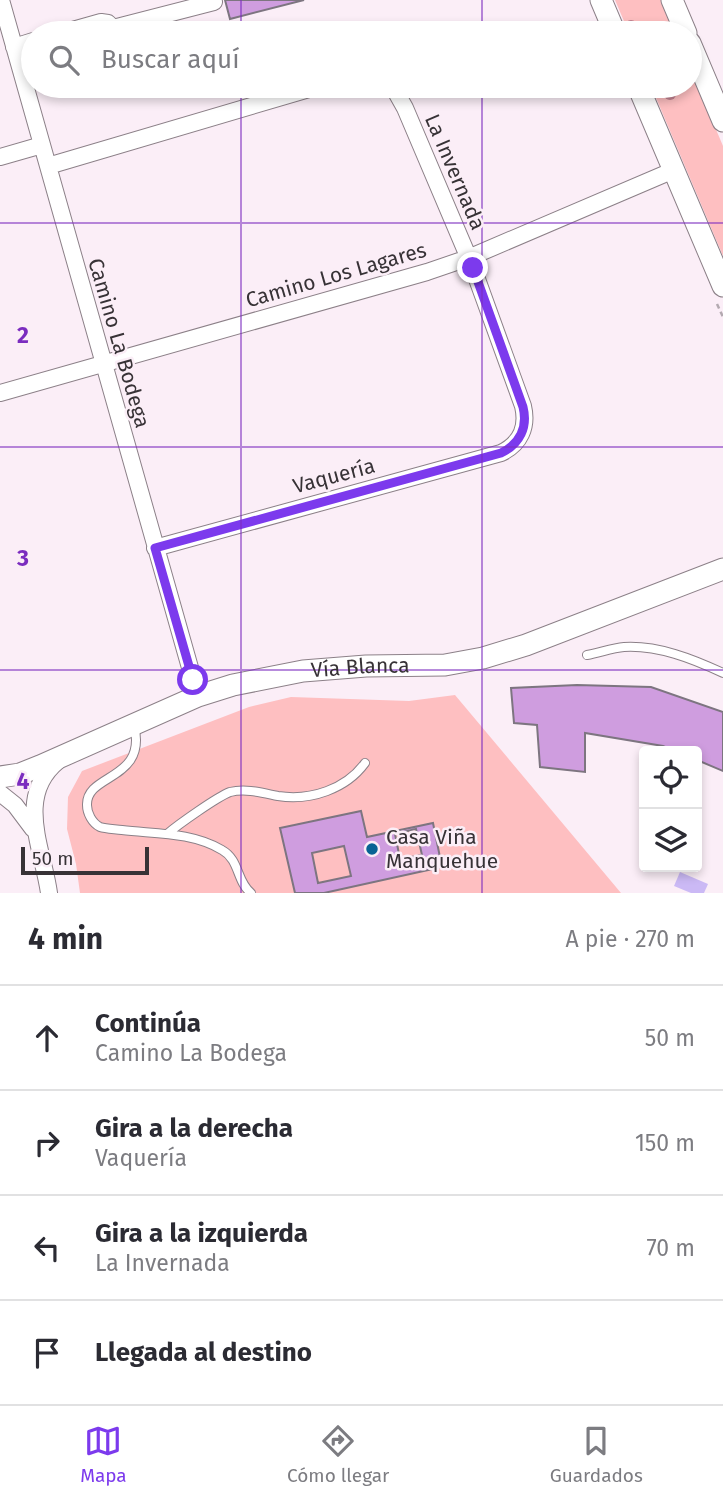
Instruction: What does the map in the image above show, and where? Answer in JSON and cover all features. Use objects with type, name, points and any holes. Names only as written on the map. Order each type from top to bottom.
[{"type":"street","name":"Camino La Bodega","points":[[1,0],[21,72]]},
{"type":"street","points":[[601,0],[610,21]]},
{"type":"street","points":[[672,0],[681,21]]},
{"type":"street","points":[[140,21],[214,2]]},
{"type":"street","points":[[14,47],[21,45]]},
{"type":"street","points":[[702,71],[723,121]]},
{"type":"street","name":"Camino La Bodega","points":[[29,98],[198,696]]},
{"type":"street","points":[[48,166],[278,98]]},
{"type":"street","name":"La Invernada","points":[[399,98],[468,258],[523,407],[525,424],[520,437]]},
{"type":"street","points":[[643,98],[723,286]]},
{"type":"street","points":[[0,158],[42,145]]},
{"type":"street","name":"Camino Los Lagares","points":[[0,393],[427,272],[468,258],[674,170]]},
{"type":"street","name":"Vaquería","points":[[155,548],[501,453],[514,445],[520,437]]},
{"type":"street","name":"Vía Blanca","points":[[0,778],[20,774],[198,696],[233,685],[303,671],[366,666],[444,665],[483,658],[526,645],[723,569]]},
{"type":"street","points":[[49,893],[35,831],[34,799],[51,766],[65,755]]},
{"type":"street","points":[[0,793],[15,805],[35,831]]},
{"type":"lane","points":[[587,656],[623,647],[654,649],[697,661],[723,673]]},
{"type":"lane","points":[[134,724],[136,740],[131,759],[117,775],[93,788],[86,802],[89,816],[100,827],[198,840],[226,852],[236,865],[244,887],[251,893]]},
{"type":"lane","points":[[167,834],[231,792],[309,796],[341,785],[354,776],[365,763]]},
{"type":"shaded area","points":[[615,0],[661,0],[670,21],[624,21]]},
{"type":"shaded area","points":[[702,96],[723,146],[723,256],[656,98]]},
{"type":"shaded area","points":[[455,695],[621,893],[80,893],[67,829],[68,797],[82,771],[249,707],[291,697],[409,701]]},
{"type":"shaded area","points":[[680,872],[708,884],[704,893],[691,893],[674,886]]},
{"type":"building","points":[[225,0],[304,0],[230,19]]},
{"type":"building","points":[[577,685],[651,687],[723,712],[723,771],[702,762],[702,746],[663,746],[585,733],[585,772],[540,767],[537,725],[514,723],[511,688]]},
{"type":"building","name":"Casa Viña Manquehue","points":[[361,811],[367,837],[433,823],[442,867],[324,893],[295,893],[280,828]],"holes":[[[416,829],[422,855],[400,859],[395,834]],[[344,846],[351,876],[318,883],[312,853]]]},
{"type":"place","name":"Casa Viña Manquehue","points":[[372,849]]},
{"type":"route","points":[[193,680],[155,548],[501,453],[514,445],[520,437],[525,424],[523,407],[473,268]]}]
